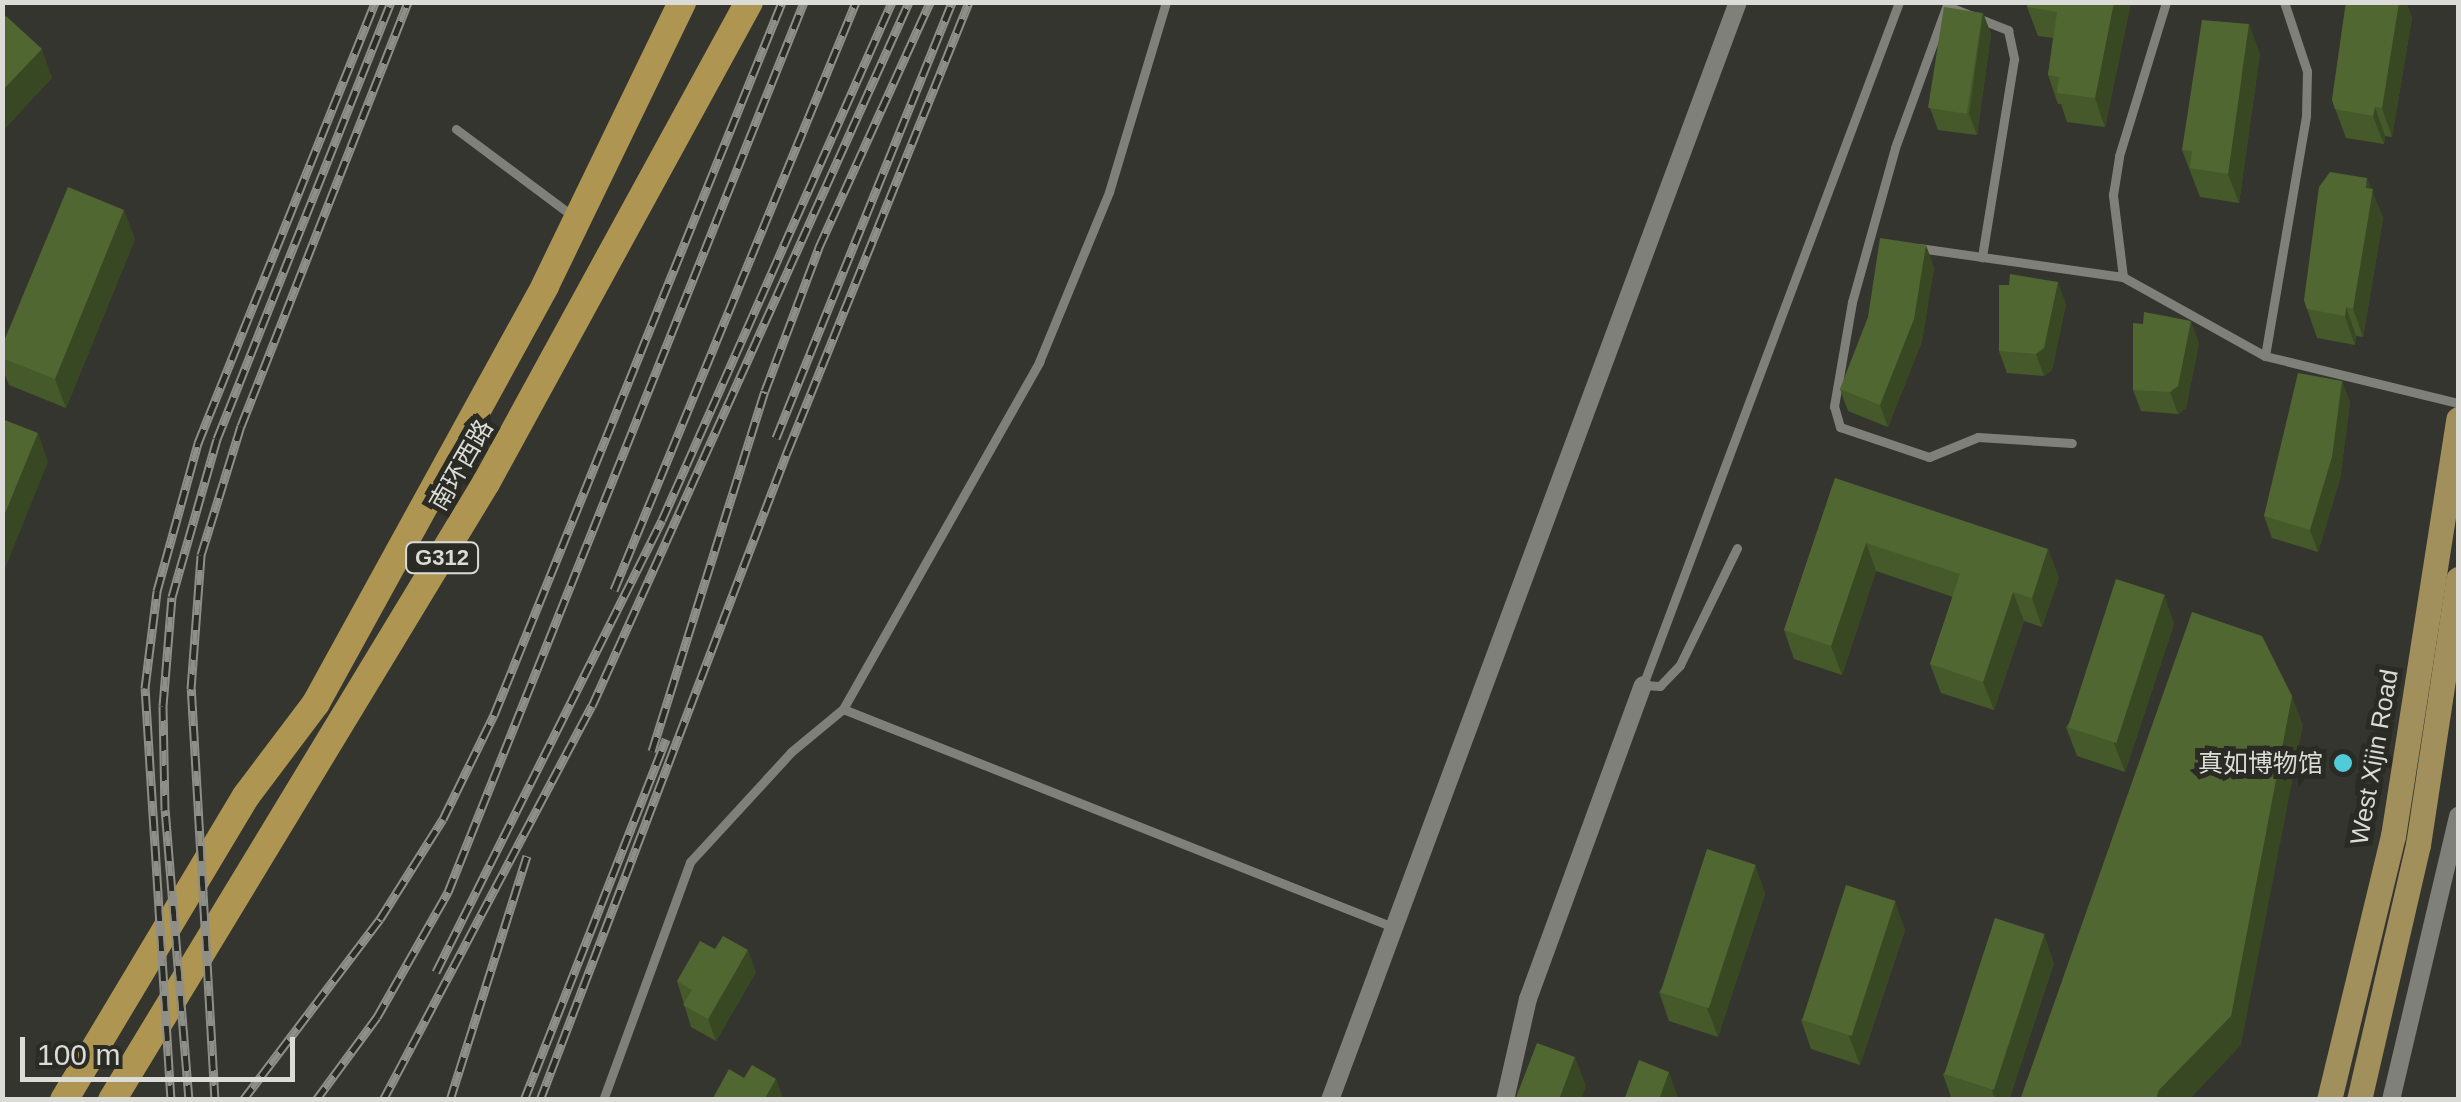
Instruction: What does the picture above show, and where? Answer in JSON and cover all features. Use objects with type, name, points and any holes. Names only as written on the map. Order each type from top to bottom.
[{"type":"highway","name":"南环西路","points":[[64,1100],[246,796],[316,703],[577,220],[682,2]]},
{"type":"highway","name":"南环西路","points":[[112,1100],[346,722],[486,484],[749,2]]},
{"type":"main road","name":"West Xijin Road","points":[[2328,1100],[2394,836],[2458,420]]},
{"type":"main road","points":[[2359,1100],[2418,845],[2458,579]]},
{"type":"street","points":[[1330,1100],[1738,2]]},
{"type":"street","points":[[1504,1100],[1528,999],[1643,685]]},
{"type":"street","points":[[2391,1100],[2458,816]]},
{"type":"lane","points":[[603,1100],[690,862],[777,766],[842,709],[1040,362],[1109,192],[1166,2]]},
{"type":"lane","points":[[1736,548],[1680,665],[1660,686],[1643,685],[1899,2]]},
{"type":"lane","points":[[2123,278],[2114,195],[2119,156],[2166,2]]},
{"type":"lane","points":[[2265,356],[2306,115],[2307,70],[2284,2]]},
{"type":"lane","points":[[1982,257],[2014,59],[2008,30],[1947,4],[1890,167],[1852,302],[1834,406],[1840,427],[1928,457],[1978,437],[2072,442]]},
{"type":"lane","points":[[456,129],[577,220]]},
{"type":"lane","points":[[1919,248],[2123,278],[2265,356],[2458,403]]},
{"type":"lane","points":[[316,703],[346,722]]},
{"type":"lane","points":[[842,709],[1395,928]]},
{"type":"building","points":[[2028,2],[2114,2],[2095,98],[2057,93],[2059,77],[2048,75],[2057,12],[2027,7]]},
{"type":"building","points":[[2346,2],[2399,2],[2382,108],[2375,107],[2373,116],[2335,109],[2332,100]]},
{"type":"building","points":[[1944,7],[1983,13],[1967,114],[1928,108]]},
{"type":"building","points":[[6,16],[42,49],[2,91],[2,19]]},
{"type":"building","points":[[2202,20],[2249,24],[2228,174],[2190,168],[2192,151],[2182,150]]},
{"type":"building","points":[[2330,172],[2367,178],[2366,188],[2373,189],[2353,309],[2346,307],[2345,316],[2307,309],[2304,300],[2319,187]]},
{"type":"building","points":[[68,187],[124,210],[55,379],[2,358],[2,346]]},
{"type":"building","points":[[1880,238],[1926,245],[1914,319],[1880,405],[1840,389],[1868,317]]},
{"type":"building","points":[[2010,274],[2058,282],[2044,348],[2036,354],[1999,351],[1999,285],[2009,285]]},
{"type":"building","points":[[2144,312],[2191,321],[2178,386],[2170,392],[2133,390],[2133,323],[2143,324]]},
{"type":"building","points":[[2298,373],[2342,381],[2332,457],[2310,530],[2264,516]]},
{"type":"building","points":[[2,419],[38,433],[2,521]]},
{"type":"building","points":[[1835,478],[2048,549],[2032,598],[2013,592],[1983,682],[1930,664],[1960,574],[1866,543],[1831,646],[1784,630]]},
{"type":"building","points":[[2116,579],[2165,595],[2116,743],[2068,727]]},
{"type":"building","points":[[2192,612],[2262,636],[2292,696],[2231,1016],[2159,1090],[2156,1100],[2020,1100]]},
{"type":"building","points":[[1707,849],[1756,865],[1709,1008],[1660,993]]},
{"type":"building","points":[[1846,885],[1895,901],[1852,1036],[1802,1020]]},
{"type":"building","points":[[1995,918],[2044,934],[1994,1090],[1944,1074]]},
{"type":"building","points":[[723,936],[748,950],[708,1019],[683,1005],[692,990],[677,981],[700,941],[715,949]]},
{"type":"building","points":[[1537,1043],[1575,1057],[1559,1100],[1515,1100]]},
{"type":"building","points":[[1639,1060],[1669,1072],[1659,1100],[1624,1100]]},
{"type":"building","points":[[752,1065],[776,1079],[764,1100],[712,1100],[729,1069],[744,1078]]},
{"type":"railway","points":[[171,1100],[145,688],[157,591],[198,443],[375,2]]},
{"type":"railway","points":[[189,1100],[165,810],[163,706],[172,597],[217,439],[391,2]]},
{"type":"railway","points":[[215,1100],[191,689],[201,555],[241,426],[408,2]]},
{"type":"railway","points":[[243,1100],[380,919],[443,819],[494,715],[782,2]]},
{"type":"railway","points":[[316,1100],[377,1017],[448,892],[804,2]]},
{"type":"railway","points":[[614,590],[856,2]]},
{"type":"railway","points":[[436,972],[662,520],[892,2]]},
{"type":"railway","points":[[383,1100],[592,706],[909,2]]},
{"type":"railway","points":[[652,751],[765,391],[819,247],[930,2]]},
{"type":"railway","points":[[776,438],[952,2]]},
{"type":"railway","points":[[540,1100],[788,450],[969,2]]},
{"type":"railway","points":[[524,1100],[666,739]]},
{"type":"railway","points":[[450,1100],[527,856]]},
{"type":"place","name":"真如博物馆","points":[[2343,763]]}]
